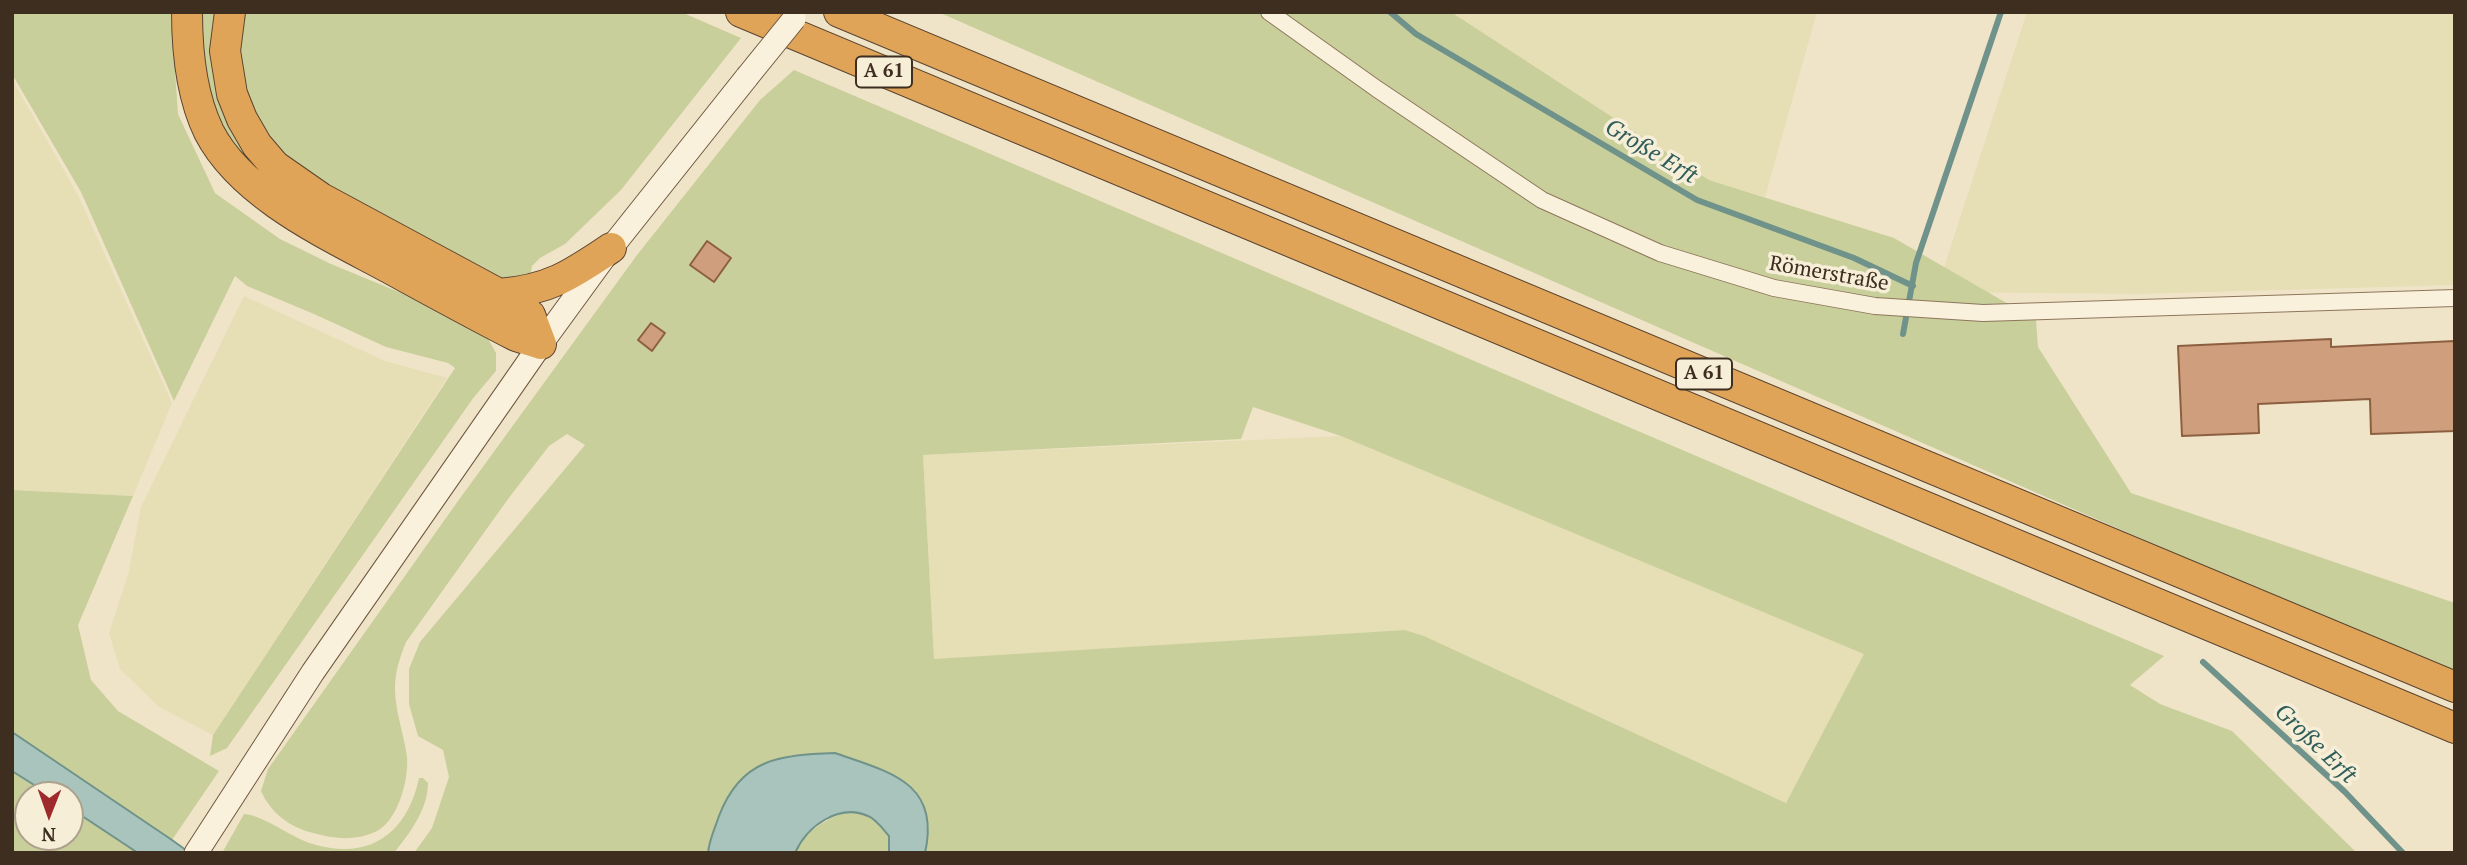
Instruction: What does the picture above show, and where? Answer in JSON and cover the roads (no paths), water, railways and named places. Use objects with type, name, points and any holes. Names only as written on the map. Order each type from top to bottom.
[{"type":"highway","points":[[187,12],[187,46],[201,111],[210,133],[226,157],[244,176],[265,195],[320,230],[516,336],[541,344]]},
{"type":"highway","points":[[230,12],[225,51],[232,94],[257,145],[275,166],[321,198],[499,294],[530,315],[541,344]]},
{"type":"highway","name":"A 61","points":[[741,12],[2455,728]]},
{"type":"highway","name":"A 61","points":[[839,12],[2455,687]]},
{"type":"highway","points":[[499,294],[522,292],[555,282],[611,248]]},
{"type":"main road","points":[[200,846],[313,672],[541,344],[611,248],[800,12]]},
{"type":"street","name":"Römerstraße","points":[[1269,12],[1377,89],[1542,200],[1660,253],[1773,288],[1875,306],[1983,313],[2455,298]]},
{"type":"water","points":[[12,732],[190,853],[138,853],[84,817],[84,781],[28,781],[12,771]]},
{"type":"water","points":[[835,753],[891,774],[918,795],[925,810],[928,829],[925,853],[889,853],[889,836],[877,822],[868,816],[846,813],[835,815],[816,826],[800,843],[795,853],[708,853],[712,834],[728,797],[751,771],[780,759]]},
{"type":"waterway","name":"Große Erft","points":[[1390,12],[1416,34],[1697,200],[1854,258],[1913,286]]},
{"type":"waterway","points":[[1903,334],[1916,263],[2001,12]]},
{"type":"waterway","name":"Große Erft","points":[[2203,662],[2345,792],[2403,853]]}]
